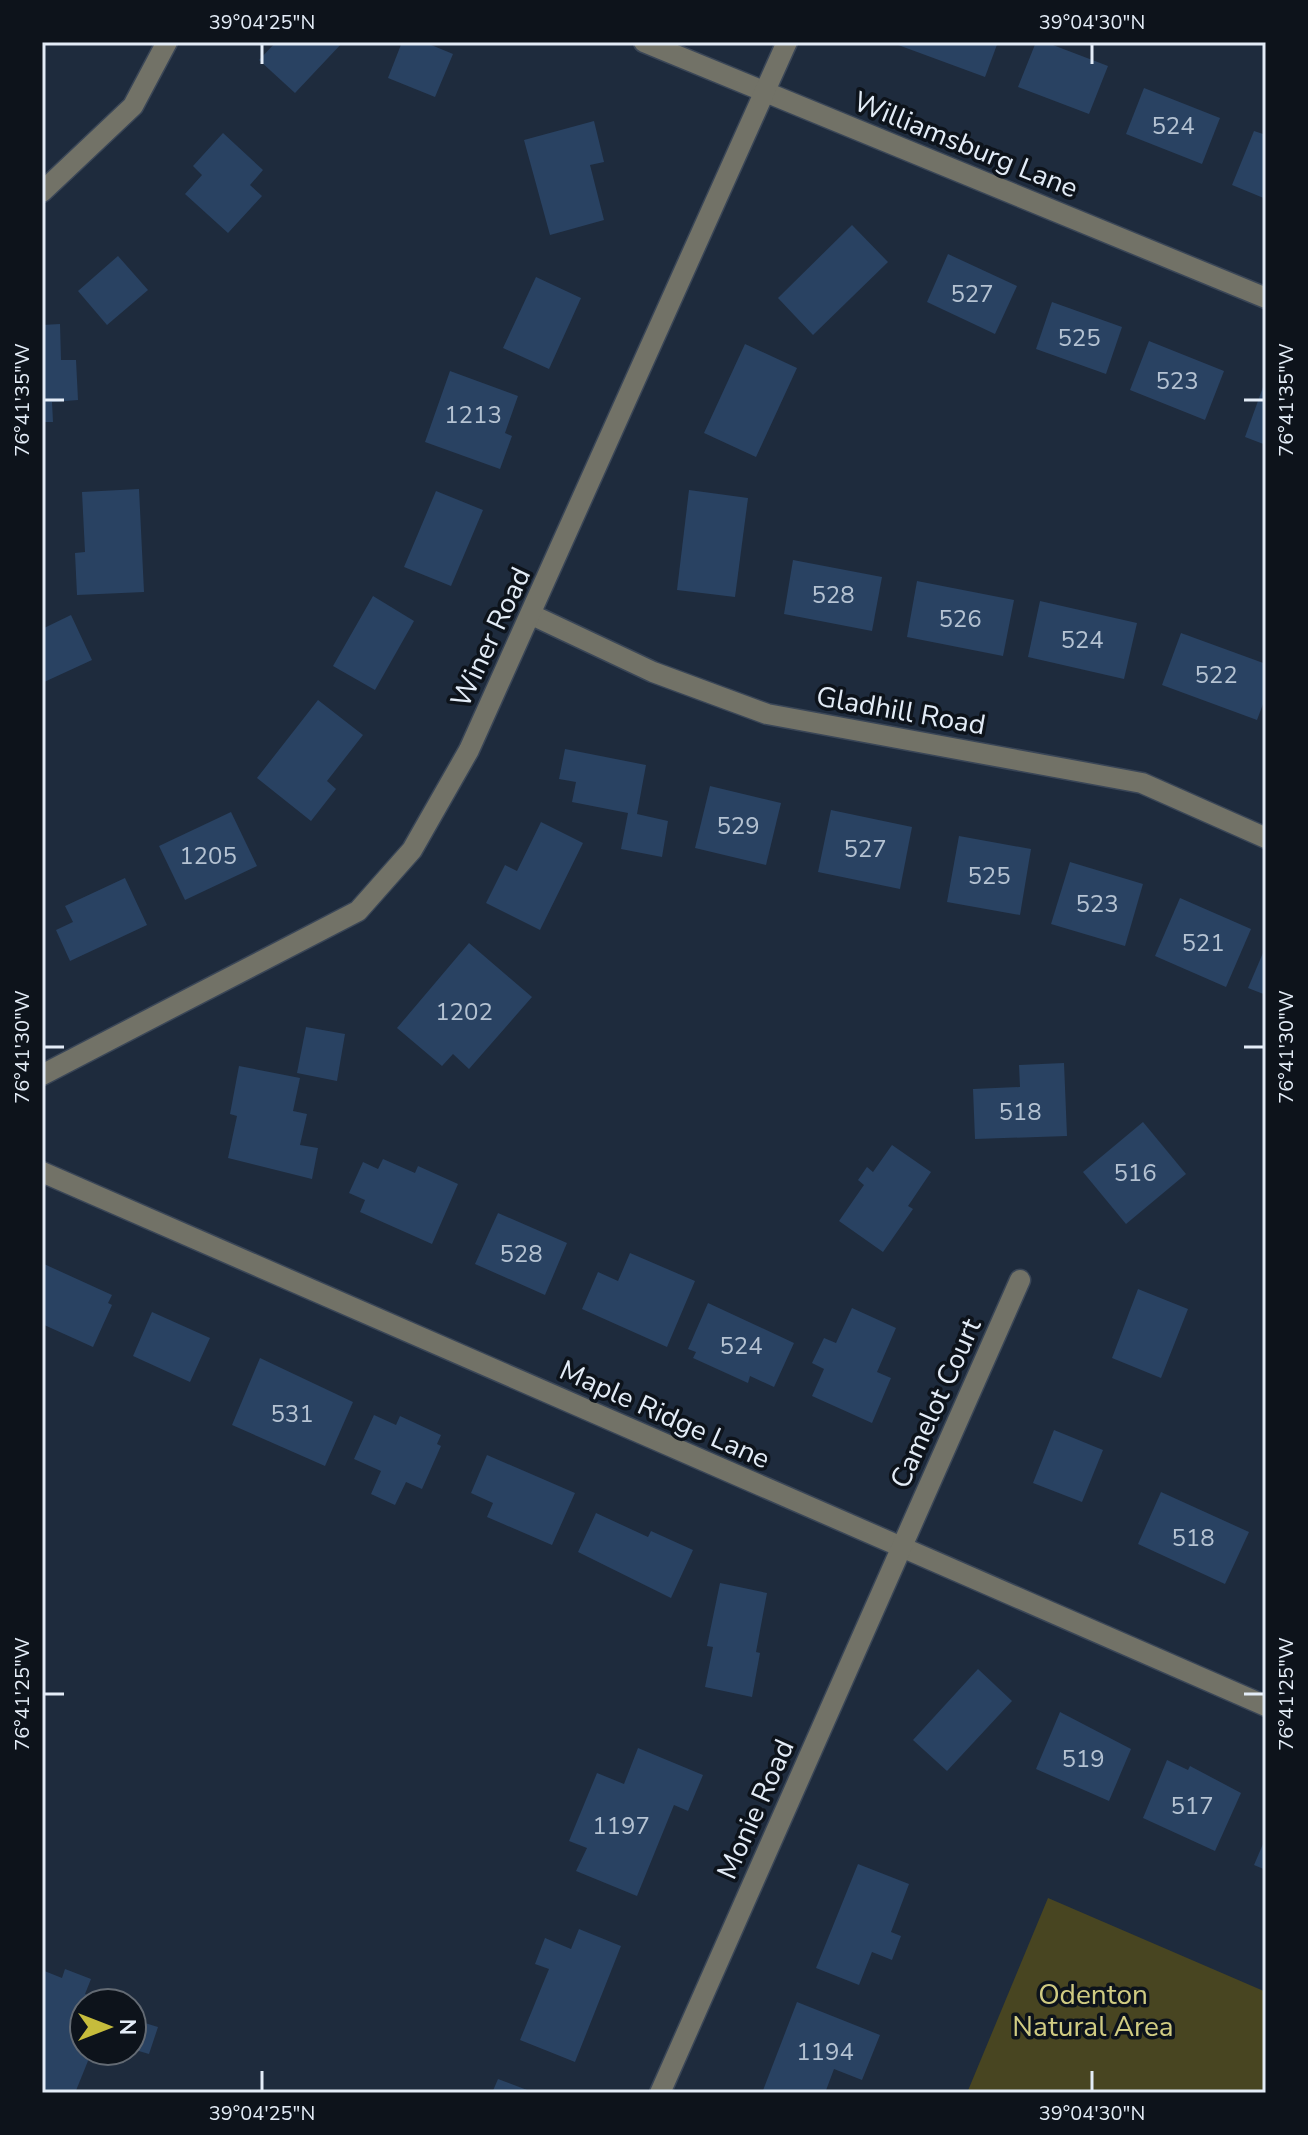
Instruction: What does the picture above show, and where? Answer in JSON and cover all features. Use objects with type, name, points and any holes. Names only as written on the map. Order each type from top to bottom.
[{"type":"street","points":[[42,192],[133,106],[167,42]]},
{"type":"street","name":"Williamsburg Lane","points":[[644,42],[1266,298]]},
{"type":"street","name":"Winer Road","points":[[42,1075],[358,911],[412,850],[469,750],[532,615],[787,42]]},
{"type":"street","name":"Gladhill Road","points":[[532,615],[653,672],[767,714],[1142,783],[1266,838]]},
{"type":"street","name":"Maple Ridge Lane","points":[[42,1172],[1266,1706]]},
{"type":"street","name":"Camelot Court","points":[[901,1548],[1020,1280]]},
{"type":"street","name":"Monie Road","points":[[660,2093],[901,1548]]},
{"type":"green space","name":"Odenton Natural Area","points":[[1048,1898],[1266,1992],[1266,2093],[967,2093]]},
{"type":"building","points":[[276,42],[343,42],[295,93],[259,60]]},
{"type":"building","points":[[402,42],[424,42],[453,54],[435,97],[388,78]]},
{"type":"building","points":[[890,42],[998,42],[985,77]]},
{"type":"building","points":[[1036,42],[1045,42],[1108,66],[1089,114],[1018,87]]},
{"type":"building","points":[[1144,88],[1220,118],[1202,164],[1126,134]]},
{"type":"building","points":[[594,121],[604,162],[590,165],[604,220],[550,235],[524,140]]},
{"type":"building","points":[[1254,131],[1266,135],[1266,199],[1232,185]]},
{"type":"building","points":[[223,133],[263,170],[250,185],[262,196],[228,233],[185,194],[202,175],[193,166]]},
{"type":"building","points":[[852,225],[888,262],[813,335],[778,298]]},
{"type":"building","points":[[948,254],[1017,286],[995,334],[927,302]]},
{"type":"building","points":[[118,256],[148,290],[107,325],[78,291]]},
{"type":"building","points":[[536,277],[581,298],[549,369],[503,348]]},
{"type":"building","points":[[1052,302],[1122,327],[1106,374],[1036,349]]},
{"type":"building","points":[[60,324],[61,360],[76,360],[78,400],[52,402],[53,422],[42,422],[42,325]]},
{"type":"building","points":[[1149,341],[1224,371],[1205,420],[1130,390]]},
{"type":"building","points":[[745,344],[797,368],[756,457],[704,433]]},
{"type":"building","points":[[450,371],[518,396],[505,433],[512,436],[500,469],[425,442]]},
{"type":"building","points":[[1263,387],[1266,388],[1266,445],[1245,437]]},
{"type":"building","points":[[139,489],[144,592],[77,595],[75,553],[85,552],[82,492]]},
{"type":"building","points":[[689,490],[748,498],[735,597],[677,590]]},
{"type":"building","points":[[436,491],[483,510],[451,586],[404,567]]},
{"type":"building","points":[[793,560],[882,577],[872,631],[784,614]]},
{"type":"building","points":[[917,581],[1014,600],[1003,656],[907,637]]},
{"type":"building","points":[[373,596],[414,621],[375,690],[333,666]]},
{"type":"building","points":[[1040,601],[1137,623],[1124,679],[1028,657]]},
{"type":"building","points":[[71,615],[92,660],[42,683],[42,629]]},
{"type":"building","points":[[1181,633],[1266,664],[1266,696],[1257,720],[1162,685]]},
{"type":"building","points":[[318,700],[363,735],[327,781],[336,789],[311,821],[257,778]]},
{"type":"building","points":[[565,749],[646,765],[637,814],[668,821],[662,857],[621,849],[628,813],[572,802],[576,782],[559,779]]},
{"type":"building","points":[[710,786],[781,803],[766,865],[695,848]]},
{"type":"building","points":[[831,810],[912,827],[900,889],[818,872]]},
{"type":"building","points":[[231,812],[257,866],[185,900],[159,846]]},
{"type":"building","points":[[541,822],[583,843],[540,930],[486,903],[505,865],[517,871]]},
{"type":"building","points":[[959,836],[1031,849],[1020,915],[947,902]]},
{"type":"building","points":[[1070,862],[1143,884],[1125,946],[1051,924]]},
{"type":"building","points":[[125,878],[147,925],[70,961],[56,930],[73,922],[65,906]]},
{"type":"building","points":[[1180,898],[1251,929],[1226,987],[1155,956]]},
{"type":"building","points":[[469,943],[532,997],[469,1069],[453,1054],[442,1066],[397,1028]]},
{"type":"building","points":[[1266,946],[1266,995],[1248,988]]},
{"type":"building","points":[[306,1027],[345,1034],[337,1081],[297,1073]]},
{"type":"building","points":[[1064,1063],[1067,1136],[975,1139],[973,1089],[1020,1087],[1019,1065]]},
{"type":"building","points":[[239,1066],[300,1078],[293,1111],[307,1114],[300,1145],[318,1148],[312,1179],[228,1158],[237,1116],[230,1114]]},
{"type":"building","points":[[1143,1122],[1186,1174],[1126,1224],[1083,1172]]},
{"type":"building","points":[[892,1145],[931,1172],[908,1206],[913,1209],[883,1252],[839,1221],[864,1185],[858,1180],[867,1167],[873,1172]]},
{"type":"building","points":[[383,1159],[415,1173],[418,1166],[458,1184],[432,1244],[360,1212],[365,1200],[349,1193],[363,1162],[378,1169]]},
{"type":"building","points":[[498,1213],[567,1243],[545,1295],[475,1264]]},
{"type":"building","points":[[630,1253],[695,1281],[667,1347],[582,1309],[598,1272],[618,1281]]},
{"type":"building","points":[[44,1264],[112,1295],[108,1303],[112,1305],[93,1347],[42,1324]]},
{"type":"building","points":[[1138,1289],[1188,1309],[1161,1378],[1112,1358]]},
{"type":"building","points":[[708,1303],[794,1343],[774,1387],[750,1376],[748,1383],[693,1358],[696,1352],[688,1349]]},
{"type":"building","points":[[852,1308],[896,1328],[877,1372],[891,1378],[872,1423],[812,1396],[824,1369],[812,1363],[824,1338],[836,1343]]},
{"type":"building","points":[[152,1312],[210,1338],[190,1382],[133,1356]]},
{"type":"building","points":[[260,1358],[353,1402],[325,1466],[232,1425]]},
{"type":"building","points":[[374,1415],[396,1425],[400,1416],[441,1435],[437,1444],[441,1446],[422,1489],[406,1482],[395,1505],[371,1494],[381,1471],[354,1459]]},
{"type":"building","points":[[1054,1430],[1103,1450],[1082,1502],[1033,1483]]},
{"type":"building","points":[[487,1455],[575,1493],[552,1545],[487,1517],[493,1503],[471,1493]]},
{"type":"building","points":[[1161,1492],[1249,1532],[1225,1584],[1138,1544]]},
{"type":"building","points":[[596,1513],[648,1537],[651,1531],[693,1550],[671,1598],[578,1552]]},
{"type":"building","points":[[720,1583],[767,1593],[756,1652],[760,1653],[752,1697],[705,1687],[713,1647],[707,1646]]},
{"type":"building","points":[[978,1669],[1012,1701],[947,1771],[913,1740]]},
{"type":"building","points":[[1060,1712],[1131,1749],[1109,1801],[1036,1769]]},
{"type":"building","points":[[638,1748],[703,1775],[688,1811],[674,1805],[637,1896],[576,1871],[587,1848],[569,1841],[597,1773],[624,1784]]},
{"type":"building","points":[[1167,1760],[1188,1770],[1190,1766],[1241,1793],[1215,1851],[1143,1818]]},
{"type":"building","points":[[1266,1837],[1266,1870],[1254,1865]]},
{"type":"building","points":[[858,1864],[909,1884],[891,1932],[901,1936],[892,1960],[872,1952],[859,1985],[816,1968]]},
{"type":"building","points":[[579,1929],[621,1946],[575,2062],[520,2040],[549,1969],[535,1964],[545,1938],[571,1949]]},
{"type":"building","points":[[65,1969],[91,1979],[88,1987],[68,1987],[68,2067],[86,2067],[75,2093],[42,2093],[42,1970],[62,1978]]},
{"type":"building","points":[[797,2002],[880,2035],[862,2080],[834,2069],[825,2093],[762,2093]]},
{"type":"building","points":[[148,2024],[158,2027],[148,2054]]},
{"type":"building","points":[[498,2079],[535,2093],[492,2093]]}]
